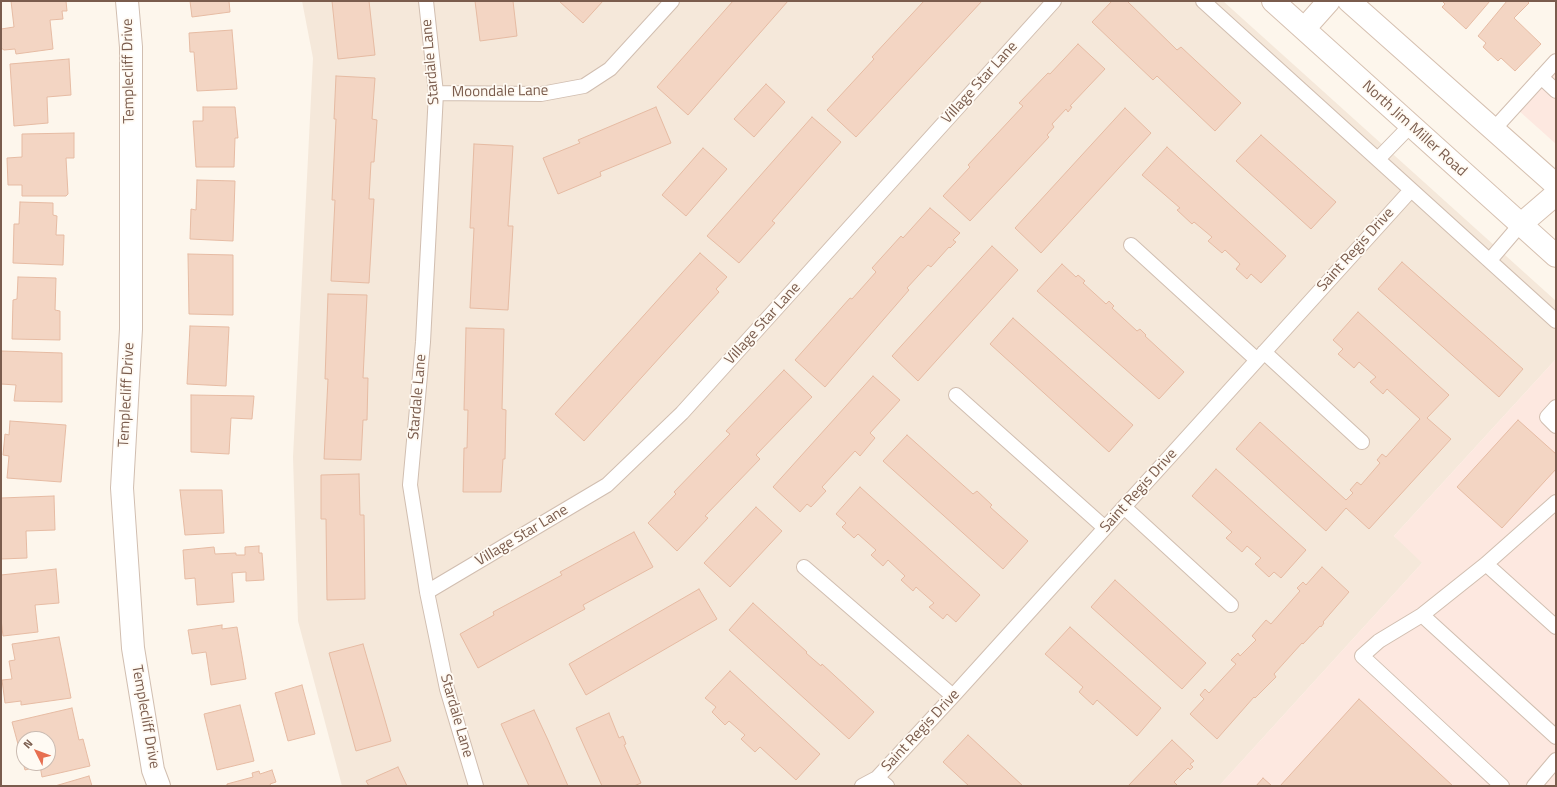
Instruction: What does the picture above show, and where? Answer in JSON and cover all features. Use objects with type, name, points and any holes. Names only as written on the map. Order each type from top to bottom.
[{"type":"street","name":"Templecliff Drive","points":[[127,1],[131,47],[131,329],[122,488],[133,648],[153,770],[159,786]]},
{"type":"street","name":"North Jim Miller Road","points":[[1273,1],[1556,256]]},
{"type":"street","points":[[1304,29],[1330,1]]},
{"type":"street","points":[[1350,1],[1556,185]]},
{"type":"street","points":[[1520,225],[1556,194]]},
{"type":"lane","name":"Stardale Lane","points":[[426,1],[436,93],[423,342],[410,485],[427,592],[447,689],[476,786]]},
{"type":"lane","name":"Moondale Lane","points":[[436,93],[541,94],[584,86],[610,69],[672,1]]},
{"type":"lane","name":"Village Star Lane","points":[[427,592],[607,485],[682,413],[1054,1]]},
{"type":"lane","points":[[1203,1],[1556,321]]},
{"type":"lane","points":[[1494,129],[1556,61]]},
{"type":"lane","points":[[1541,77],[1556,91]]},
{"type":"lane","points":[[1378,159],[1411,125]]},
{"type":"lane","name":"Saint Regis Drive","points":[[862,786],[882,782],[953,696],[1411,190]]},
{"type":"lane","points":[[1490,260],[1520,225]]},
{"type":"lane","points":[[1131,245],[1362,442]]},
{"type":"lane","points":[[956,395],[1106,528]]},
{"type":"lane","points":[[1556,407],[1547,417],[1556,426]]},
{"type":"lane","points":[[1502,786],[1362,656],[1379,640],[1422,615],[1486,564],[1556,502]]},
{"type":"lane","points":[[1124,507],[1231,605]]},
{"type":"lane","points":[[1486,564],[1556,626]]},
{"type":"lane","points":[[804,567],[953,696]]},
{"type":"lane","points":[[1422,615],[1556,737]]},
{"type":"lane","points":[[1534,786],[1556,760]]},
{"type":"shaded area","points":[[302,1],[1223,1],[1556,301],[1556,359],[1394,536],[1423,562],[1219,786],[342,786],[298,621],[293,457],[313,58]]},
{"type":"shaded area","points":[[1556,68],[1556,144],[1518,110]]},
{"type":"shaded area","points":[[1556,359],[1556,786],[1219,786],[1422,563],[1394,536]]},
{"type":"building","points":[[11,1],[66,1],[67,11],[62,11],[63,19],[50,20],[53,49],[16,54],[15,49],[4,50],[1,48],[1,29],[14,27]]},
{"type":"building","points":[[190,1],[229,1],[230,12],[192,17]]},
{"type":"building","points":[[332,1],[369,1],[375,55],[338,59]]},
{"type":"building","points":[[475,1],[513,1],[517,36],[480,41]]},
{"type":"building","points":[[559,1],[603,1],[583,23]]},
{"type":"building","points":[[733,1],[788,1],[688,115],[657,87]]},
{"type":"building","points":[[924,1],[982,1],[856,137],[827,110],[874,59],[872,57]]},
{"type":"building","points":[[1112,1],[1127,1],[1177,50],[1181,47],[1241,103],[1215,131],[1157,76],[1153,80],[1092,22]]},
{"type":"building","points":[[1442,1],[1490,1],[1466,29],[1442,7],[1445,4]]},
{"type":"building","points":[[1507,1],[1527,1],[1529,3],[1514,18],[1541,44],[1515,71],[1501,58],[1498,61],[1483,47],[1486,43],[1478,36]]},
{"type":"building","points":[[232,30],[237,89],[197,91],[194,52],[190,52],[189,33]]},
{"type":"building","points":[[1078,44],[1105,69],[1070,106],[1072,107],[1068,112],[1066,109],[1052,124],[1054,127],[1047,135],[1049,137],[970,221],[943,196],[970,167],[968,165],[1023,106],[1019,103],[1048,73],[1050,74]]},
{"type":"building","points":[[69,59],[71,95],[47,97],[48,123],[14,126],[10,64]]},
{"type":"building","points":[[336,76],[375,78],[372,119],[377,120],[374,162],[371,162],[369,199],[374,199],[369,283],[331,281],[335,200],[332,200],[336,119],[334,119]]},
{"type":"building","points":[[766,84],[785,102],[754,137],[734,119]]},
{"type":"building","points":[[203,107],[235,107],[238,138],[235,138],[234,167],[196,167],[193,121],[203,121]]},
{"type":"building","points":[[656,107],[671,143],[600,172],[601,176],[558,194],[543,158],[580,143],[578,140]]},
{"type":"building","points":[[1125,108],[1151,133],[1041,253],[1015,228]]},
{"type":"building","points":[[812,117],[841,142],[772,221],[775,223],[739,263],[707,236]]},
{"type":"building","points":[[74,133],[74,158],[66,158],[68,194],[66,196],[22,196],[22,185],[8,185],[7,158],[22,157],[22,134]]},
{"type":"building","points":[[1261,135],[1336,202],[1311,229],[1236,161]]},
{"type":"building","points":[[474,144],[513,146],[508,226],[513,226],[508,310],[470,308],[474,228],[470,228]]},
{"type":"building","points":[[1167,147],[1286,256],[1261,283],[1251,274],[1247,279],[1236,269],[1240,264],[1225,250],[1222,253],[1208,241],[1212,237],[1194,222],[1192,224],[1177,210],[1180,208],[1142,175]]},
{"type":"building","points":[[703,148],[727,169],[686,216],[662,195]]},
{"type":"building","points":[[197,180],[235,181],[233,241],[190,239],[191,209],[196,210]]},
{"type":"building","points":[[20,202],[53,203],[53,215],[57,216],[56,235],[64,235],[63,265],[13,263],[14,224],[19,224]]},
{"type":"building","points":[[930,208],[960,233],[953,240],[956,242],[950,248],[949,247],[931,267],[928,265],[907,288],[909,290],[825,387],[795,360],[850,298],[852,299],[876,272],[872,268],[901,236],[903,238]]},
{"type":"building","points":[[992,246],[1018,270],[918,381],[892,356]]},
{"type":"building","points":[[700,253],[727,277],[716,289],[719,292],[584,441],[555,414]]},
{"type":"building","points":[[188,254],[233,255],[233,315],[189,314]]},
{"type":"building","points":[[1402,262],[1523,369],[1499,397],[1378,289]]},
{"type":"building","points":[[1062,264],[1076,277],[1078,275],[1085,281],[1083,283],[1106,304],[1109,301],[1114,306],[1112,308],[1137,331],[1140,329],[1146,335],[1145,336],[1184,372],[1159,399],[1037,291]]},
{"type":"building","points":[[18,277],[56,278],[55,310],[60,311],[60,340],[12,339],[13,300],[17,299]]},
{"type":"building","points":[[328,294],[367,295],[363,378],[368,378],[367,420],[363,420],[361,460],[324,459],[328,379],[325,379]]},
{"type":"building","points":[[1358,312],[1449,395],[1427,418],[1451,439],[1369,529],[1346,508],[1326,531],[1236,449],[1260,422],[1346,500],[1353,493],[1350,490],[1357,482],[1361,485],[1380,463],[1377,460],[1382,454],[1386,457],[1420,419],[1387,389],[1383,394],[1370,382],[1376,377],[1359,362],[1354,368],[1338,354],[1343,349],[1333,340]]},
{"type":"building","points":[[1013,318],[1133,425],[1109,452],[990,344]]},
{"type":"building","points":[[190,326],[229,327],[226,386],[187,384]]},
{"type":"building","points":[[466,328],[504,329],[502,409],[506,410],[505,459],[503,459],[501,492],[463,492],[464,448],[467,448],[468,410],[464,410]]},
{"type":"building","points":[[1,351],[62,353],[62,402],[14,401],[16,385],[1,384]]},
{"type":"building","points":[[784,370],[812,397],[756,455],[760,459],[705,516],[708,518],[677,551],[648,523],[676,494],[674,492],[730,434],[726,431]]},
{"type":"building","points":[[873,376],[900,400],[870,433],[875,438],[860,456],[855,451],[822,487],[826,491],[811,507],[807,504],[800,512],[773,487]]},
{"type":"building","points":[[191,395],[254,396],[252,419],[231,418],[229,454],[191,452]]},
{"type":"building","points":[[1518,420],[1556,454],[1556,469],[1502,528],[1457,487]]},
{"type":"building","points":[[10,421],[66,425],[61,482],[7,478],[9,456],[3,455],[5,434],[9,435]]},
{"type":"building","points":[[907,435],[973,494],[977,491],[992,505],[990,507],[1028,541],[1003,569],[883,461]]},
{"type":"building","points":[[1216,469],[1306,550],[1281,578],[1274,572],[1269,577],[1255,564],[1261,558],[1247,546],[1242,552],[1226,538],[1232,532],[1192,496]]},
{"type":"building","points":[[359,474],[360,515],[364,515],[365,599],[327,600],[326,519],[321,519],[321,475]]},
{"type":"building","points":[[860,487],[980,595],[956,622],[947,614],[943,619],[929,607],[934,603],[916,587],[913,591],[901,580],[905,576],[888,560],[883,566],[871,555],[876,550],[858,534],[854,538],[842,527],[846,523],[836,514]]},
{"type":"building","points":[[180,490],[222,490],[224,533],[185,535]]},
{"type":"building","points":[[54,496],[55,530],[26,531],[27,558],[1,559],[1,498]]},
{"type":"building","points":[[756,507],[782,531],[730,587],[704,563]]},
{"type":"building","points":[[634,532],[653,567],[583,605],[585,609],[478,668],[460,634],[494,615],[493,612],[562,575],[560,572]]},
{"type":"building","points":[[259,546],[259,553],[262,553],[264,580],[246,581],[246,572],[232,573],[234,602],[197,605],[195,578],[185,579],[183,550],[214,547],[215,554],[236,553],[236,555],[245,555],[245,547]]},
{"type":"building","points":[[1322,567],[1349,592],[1323,622],[1324,623],[1321,627],[1320,626],[1303,644],[1302,643],[1274,674],[1276,677],[1255,698],[1254,697],[1217,739],[1190,714],[1204,699],[1200,695],[1205,689],[1209,693],[1236,664],[1231,660],[1238,653],[1240,656],[1256,640],[1252,636],[1266,620],[1271,624],[1300,591],[1297,588],[1303,582],[1306,585]]},
{"type":"building","points":[[56,569],[59,603],[35,605],[38,632],[3,636],[1,619],[1,575]]},
{"type":"building","points":[[1115,580],[1206,663],[1182,689],[1091,607]]},
{"type":"building","points":[[699,589],[717,619],[586,695],[569,664]]},
{"type":"building","points":[[753,603],[807,652],[806,653],[821,666],[822,664],[874,712],[849,739],[729,630]]},
{"type":"building","points":[[222,625],[222,629],[237,627],[246,679],[211,685],[206,652],[192,654],[188,630]]},
{"type":"building","points":[[1070,627],[1161,708],[1137,736],[1097,700],[1093,705],[1079,692],[1083,687],[1045,654]]},
{"type":"building","points":[[59,637],[71,698],[21,705],[21,701],[5,703],[2,680],[12,679],[9,661],[15,660],[12,644]]},
{"type":"building","points":[[363,644],[391,741],[356,751],[329,653]]},
{"type":"building","points":[[730,671],[820,754],[796,780],[760,747],[755,752],[741,739],[745,735],[729,721],[725,725],[712,712],[716,707],[705,698]]},
{"type":"building","points":[[302,685],[315,734],[288,741],[275,693]]},
{"type":"building","points":[[1359,699],[1453,786],[1280,786]]},
{"type":"building","points":[[240,705],[254,761],[217,770],[204,714]]},
{"type":"building","points":[[72,708],[79,740],[83,739],[90,766],[42,777],[41,771],[56,771],[56,731],[16,731],[16,737],[12,722]]},
{"type":"building","points":[[534,710],[568,786],[529,786],[501,724]]},
{"type":"building","points":[[609,713],[619,738],[623,736],[626,744],[624,745],[641,783],[634,786],[602,786],[576,728]]},
{"type":"building","points":[[968,735],[1023,786],[969,786],[943,762]]},
{"type":"building","points":[[1172,740],[1194,761],[1190,764],[1193,767],[1190,770],[1188,768],[1174,782],[1177,785],[1128,786]]},
{"type":"building","points":[[398,767],[407,786],[369,786],[366,781]]},
{"type":"building","points":[[272,770],[276,782],[270,784],[271,786],[227,786],[227,784],[253,777],[252,773],[259,771],[260,774]]},
{"type":"building","points":[[89,776],[92,786],[55,786]]},
{"type":"building","points":[[1263,778],[1272,786],[1256,786]]}]
